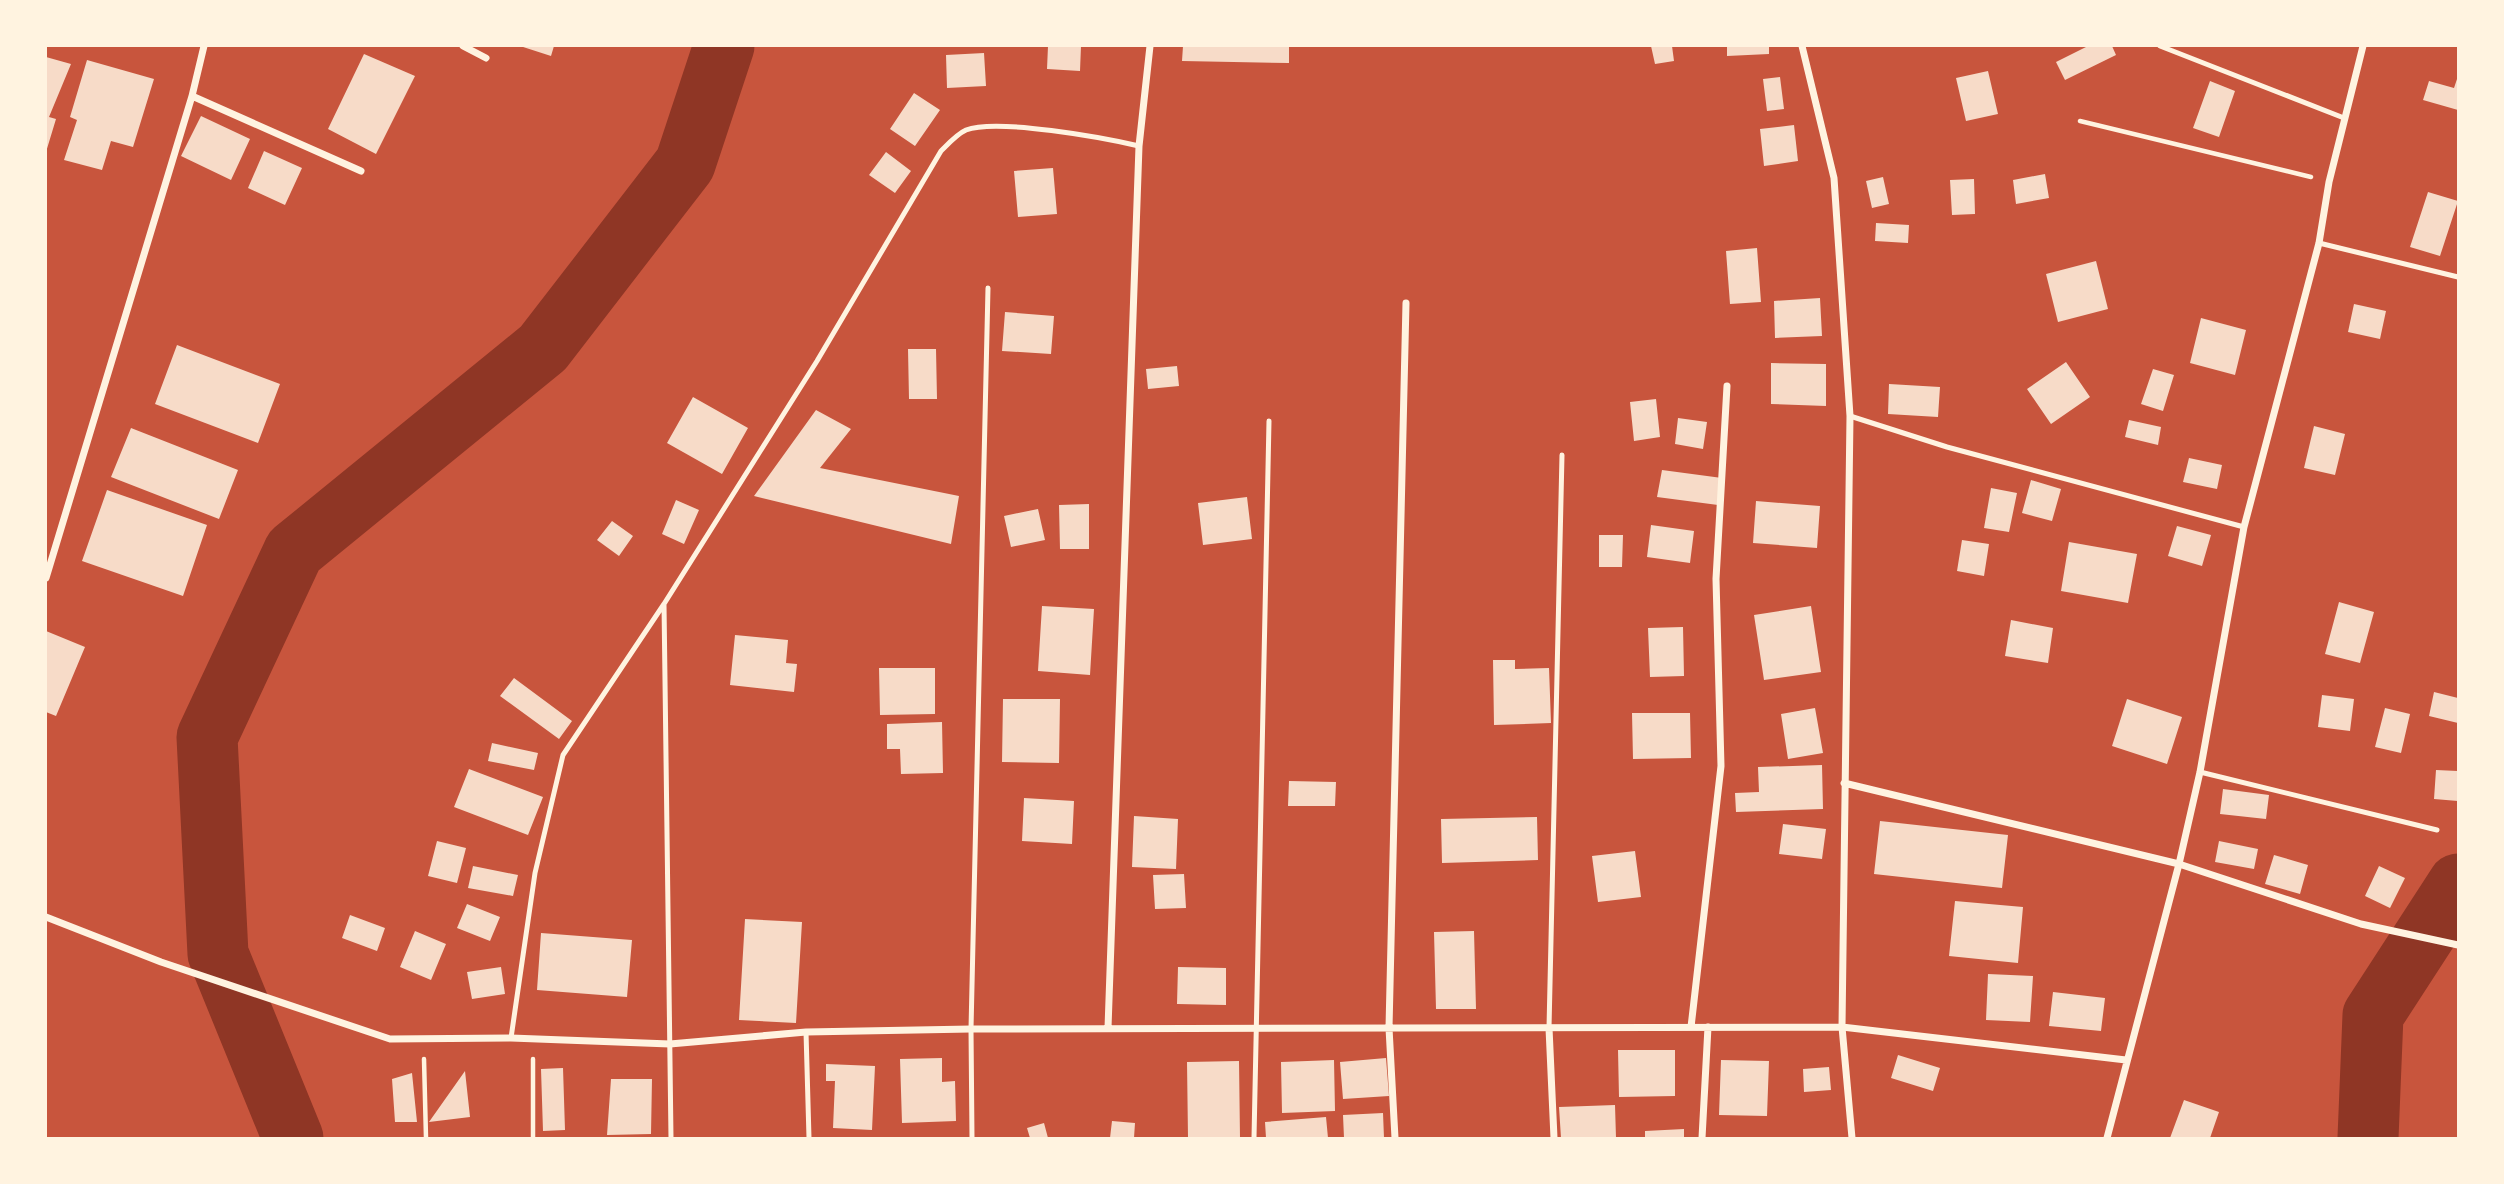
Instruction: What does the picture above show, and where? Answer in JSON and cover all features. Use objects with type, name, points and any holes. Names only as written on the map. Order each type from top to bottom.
[{"type":"street","points":[[46,578],[192,96],[204,46]]},
{"type":"street","points":[[463,46],[486,58]]},
{"type":"street","points":[[1108,1028],[1139,146],[1150,46]]},
{"type":"street","points":[[1802,46],[1834,178],[1850,416],[1842,1027],[1852,1139]]},
{"type":"street","points":[[2107,1139],[2179,864],[2200,772],[2244,527],[2319,243],[2329,182],[2363,46]]},
{"type":"street","points":[[192,96],[361,171]]},
{"type":"street","points":[[1395,1139],[1389,1028],[1406,303]]},
{"type":"street","points":[[1691,1027],[1721,766],[1716,579],[1727,386]]},
{"type":"street","points":[[1844,783],[2179,864],[2361,924],[2459,945]]},
{"type":"street","points":[[46,917],[161,962],[390,1039],[424,1041],[511,1038],[670,1044],[806,1032],[971,1029],[1842,1027],[2126,1060]]},
{"type":"street","points":[[1702,1139],[1708,1027]]},
{"type":"street","points":[[1549,1028],[1554,1139]]},
{"type":"lane","points":[[2161,46],[2344,118]]},
{"type":"lane","points":[[511,1038],[535,873],[563,755],[664,604],[817,360],[941,151],[964,131],[980,127],[1079,133],[1139,146]]},
{"type":"lane","points":[[2319,243],[2459,278]]},
{"type":"lane","points":[[972,1139],[971,1029],[988,288]]},
{"type":"lane","points":[[1850,416],[1947,447],[2244,527]]},
{"type":"lane","points":[[1254,1139],[1254,1028],[1269,421]]},
{"type":"lane","points":[[1549,1028],[1562,455]]},
{"type":"lane","points":[[664,604],[671,1139]]},
{"type":"lane","points":[[2200,772],[2437,830]]},
{"type":"lane","points":[[806,1032],[809,1139]]},
{"type":"path","points":[[2080,121],[2329,182]]},
{"type":"path","points":[[533,1139],[534,1040]]},
{"type":"path","points":[[424,1041],[426,1139]]},
{"type":"building","points":[[520,46],[554,46],[551,56]]},
{"type":"building","points":[[1048,46],[1081,46],[1080,71],[1047,69]]},
{"type":"building","points":[[1183,46],[1289,46],[1289,63],[1182,61]]},
{"type":"building","points":[[1651,46],[1672,46],[1674,61],[1655,64]]},
{"type":"building","points":[[1727,46],[1769,46],[1769,54],[1727,56]]},
{"type":"building","points":[[2088,46],[2112,46],[2116,55],[2065,80],[2056,62]]},
{"type":"building","points":[[984,53],[986,86],[947,88],[946,55]]},
{"type":"building","points":[[364,54],[415,76],[376,154],[328,129]]},
{"type":"building","points":[[46,57],[71,64],[49,117],[56,119],[46,152]]},
{"type":"building","points":[[87,60],[154,79],[133,147],[111,141],[102,170],[64,160],[77,120],[70,117]]},
{"type":"building","points":[[1988,71],[1998,114],[1966,121],[1956,78]]},
{"type":"building","points":[[2458,76],[2458,110],[2423,100],[2429,81],[2454,88]]},
{"type":"building","points":[[1780,77],[1784,109],[1767,111],[1763,79]]},
{"type":"building","points":[[2210,81],[2235,91],[2219,137],[2193,128]]},
{"type":"building","points":[[914,93],[940,110],[915,146],[890,129]]},
{"type":"building","points":[[201,116],[250,139],[231,180],[181,156]]},
{"type":"building","points":[[1794,125],[1798,161],[1764,166],[1760,129]]},
{"type":"building","points":[[264,151],[302,168],[285,205],[248,188]]},
{"type":"building","points":[[886,152],[911,171],[895,193],[869,175]]},
{"type":"building","points":[[1053,168],[1057,214],[1018,217],[1014,171]]},
{"type":"building","points":[[2045,174],[2049,198],[2016,204],[2013,180]]},
{"type":"building","points":[[1883,177],[1889,204],[1872,208],[1866,181]]},
{"type":"building","points":[[1974,179],[1975,214],[1952,215],[1950,180]]},
{"type":"building","points":[[2428,192],[2458,201],[2440,256],[2410,247]]},
{"type":"building","points":[[1876,223],[1909,225],[1908,243],[1875,241]]},
{"type":"building","points":[[1757,248],[1761,302],[1730,304],[1726,251]]},
{"type":"building","points":[[2096,261],[2108,309],[2058,322],[2046,274]]},
{"type":"building","points":[[1820,298],[1822,336],[1775,338],[1774,301]]},
{"type":"building","points":[[2354,304],[2386,311],[2380,339],[2348,332]]},
{"type":"building","points":[[1005,312],[1054,316],[1051,354],[1002,351]]},
{"type":"building","points":[[2201,318],[2246,330],[2235,375],[2190,363]]},
{"type":"building","points":[[177,345],[280,384],[258,443],[155,404]]},
{"type":"building","points":[[908,349],[936,349],[937,399],[909,399]]},
{"type":"building","points":[[2066,362],[2090,397],[2051,424],[2027,389]]},
{"type":"building","points":[[1771,363],[1826,364],[1826,406],[1771,404]]},
{"type":"building","points":[[1177,366],[1179,386],[1148,389],[1146,369]]},
{"type":"building","points":[[2153,369],[2174,375],[2163,411],[2141,404]]},
{"type":"building","points":[[1889,384],[1940,387],[1938,417],[1888,414]]},
{"type":"building","points":[[693,397],[748,428],[722,474],[667,443]]},
{"type":"building","points":[[1656,399],[1660,437],[1634,441],[1630,402]]},
{"type":"building","points":[[816,410],[851,429],[820,468],[959,496],[951,544],[754,496]]},
{"type":"building","points":[[1678,418],[1707,422],[1703,449],[1675,444]]},
{"type":"building","points":[[2129,420],[2161,427],[2158,445],[2125,437]]},
{"type":"building","points":[[2314,426],[2345,434],[2335,475],[2304,468]]},
{"type":"building","points":[[131,428],[238,470],[219,519],[111,477]]},
{"type":"building","points":[[2189,458],[2222,465],[2217,489],[2183,482]]},
{"type":"building","points":[[1662,470],[1722,478],[1718,505],[1657,497]]},
{"type":"building","points":[[2031,480],[2061,489],[2052,521],[2022,513]]},
{"type":"building","points":[[1991,488],[2017,493],[2009,532],[1984,528]]},
{"type":"building","points":[[107,490],[207,525],[183,596],[82,561]]},
{"type":"building","points":[[1247,497],[1252,539],[1203,545],[1198,503]]},
{"type":"building","points":[[676,500],[699,510],[684,544],[662,534]]},
{"type":"building","points":[[1756,501],[1820,506],[1817,548],[1753,543]]},
{"type":"building","points":[[1089,504],[1089,549],[1060,549],[1059,505]]},
{"type":"building","points":[[1038,509],[1045,540],[1011,547],[1004,516]]},
{"type":"building","points":[[612,521],[633,536],[619,556],[597,540]]},
{"type":"building","points":[[1651,525],[1694,531],[1690,563],[1647,557]]},
{"type":"building","points":[[2177,526],[2211,535],[2202,566],[2168,556]]},
{"type":"building","points":[[1599,535],[1623,535],[1622,567],[1599,567]]},
{"type":"building","points":[[1962,540],[1989,544],[1984,576],[1957,571]]},
{"type":"building","points":[[2069,542],[2137,554],[2128,603],[2061,591]]},
{"type":"building","points":[[2339,602],[2374,612],[2360,663],[2325,654]]},
{"type":"building","points":[[1042,606],[1094,609],[1090,675],[1038,671]]},
{"type":"building","points":[[1811,606],[1821,672],[1764,680],[1754,615]]},
{"type":"building","points":[[2011,620],[2053,628],[2048,663],[2005,656]]},
{"type":"building","points":[[1683,627],[1684,676],[1650,677],[1648,628]]},
{"type":"building","points":[[46,631],[85,647],[56,716],[46,712]]},
{"type":"building","points":[[735,635],[788,640],[786,663],[797,664],[794,692],[730,685]]},
{"type":"building","points":[[1493,660],[1515,660],[1515,669],[1549,668],[1551,723],[1494,725]]},
{"type":"building","points":[[879,668],[935,668],[935,714],[880,715]]},
{"type":"building","points":[[514,678],[572,721],[559,739],[500,696]]},
{"type":"building","points":[[2434,692],[2458,698],[2458,723],[2429,716]]},
{"type":"building","points":[[2322,695],[2354,699],[2350,731],[2318,727]]},
{"type":"building","points":[[1003,699],[1060,699],[1059,763],[1002,762]]},
{"type":"building","points":[[2127,699],[2182,717],[2167,764],[2112,746]]},
{"type":"building","points":[[1815,708],[1823,753],[1788,759],[1781,714]]},
{"type":"building","points":[[2385,708],[2410,714],[2401,753],[2375,747]]},
{"type":"building","points":[[1632,713],[1690,713],[1691,758],[1633,759]]},
{"type":"building","points":[[942,722],[943,773],[901,774],[900,749],[887,749],[887,724]]},
{"type":"building","points":[[492,743],[538,753],[534,770],[488,761]]},
{"type":"building","points":[[1822,765],[1823,809],[1736,812],[1735,793],[1759,792],[1758,767]]},
{"type":"building","points":[[469,769],[543,797],[528,835],[454,807]]},
{"type":"building","points":[[2436,770],[2458,771],[2458,801],[2434,799]]},
{"type":"building","points":[[1289,781],[1336,782],[1335,806],[1288,806]]},
{"type":"building","points":[[2223,789],[2269,795],[2266,819],[2220,814]]},
{"type":"building","points":[[1024,798],[1074,801],[1072,844],[1022,841]]},
{"type":"building","points":[[1134,816],[1178,819],[1176,869],[1132,867]]},
{"type":"building","points":[[1537,817],[1538,860],[1442,863],[1441,819]]},
{"type":"building","points":[[1880,821],[2008,835],[2002,888],[1874,874]]},
{"type":"building","points":[[1783,824],[1826,829],[1822,859],[1779,854]]},
{"type":"building","points":[[437,841],[466,848],[457,883],[428,876]]},
{"type":"building","points":[[2219,841],[2258,849],[2254,869],[2215,862]]},
{"type":"building","points":[[1635,851],[1641,897],[1598,902],[1592,856]]},
{"type":"building","points":[[2274,855],[2308,865],[2300,894],[2265,884]]},
{"type":"building","points":[[473,866],[518,875],[513,896],[468,888]]},
{"type":"building","points":[[2379,866],[2405,878],[2390,908],[2365,896]]},
{"type":"building","points":[[1184,874],[1186,908],[1155,909],[1153,875]]},
{"type":"building","points":[[1955,901],[2023,907],[2018,963],[1949,956]]},
{"type":"building","points":[[467,904],[500,917],[490,941],[457,928]]},
{"type":"building","points":[[350,915],[385,928],[377,951],[342,938]]},
{"type":"building","points":[[745,919],[802,922],[796,1023],[739,1020]]},
{"type":"building","points":[[415,931],[446,944],[431,980],[400,967]]},
{"type":"building","points":[[1474,931],[1476,1009],[1436,1009],[1434,932]]},
{"type":"building","points":[[541,933],[632,940],[627,997],[537,990]]},
{"type":"building","points":[[501,967],[505,994],[472,999],[467,972]]},
{"type":"building","points":[[1178,967],[1226,968],[1226,1005],[1177,1004]]},
{"type":"building","points":[[1988,974],[2033,976],[2030,1022],[1986,1020]]},
{"type":"building","points":[[2053,992],[2105,998],[2101,1031],[2049,1026]]},
{"type":"building","points":[[1618,1050],[1675,1050],[1675,1096],[1619,1097]]},
{"type":"building","points":[[1898,1055],[1940,1068],[1933,1091],[1891,1078]]},
{"type":"building","points":[[942,1058],[942,1082],[955,1081],[956,1121],[902,1123],[900,1059]]},
{"type":"building","points":[[1386,1058],[1389,1096],[1343,1099],[1340,1062]]},
{"type":"building","points":[[1334,1060],[1335,1111],[1282,1113],[1281,1062]]},
{"type":"building","points":[[1721,1060],[1769,1061],[1767,1116],[1719,1115]]},
{"type":"building","points":[[1239,1061],[1240,1138],[1188,1138],[1187,1062]]},
{"type":"building","points":[[826,1064],[875,1066],[872,1130],[833,1128],[835,1081],[826,1081]]},
{"type":"building","points":[[1829,1067],[1831,1090],[1804,1092],[1803,1069]]},
{"type":"building","points":[[563,1068],[565,1130],[543,1131],[541,1069]]},
{"type":"building","points":[[465,1071],[470,1117],[429,1122]]},
{"type":"building","points":[[412,1073],[417,1122],[395,1122],[392,1079]]},
{"type":"building","points":[[611,1079],[652,1079],[651,1134],[607,1135]]},
{"type":"building","points":[[2184,1100],[2219,1112],[2210,1138],[2170,1138]]},
{"type":"building","points":[[1615,1105],[1616,1138],[1561,1138],[1559,1107]]},
{"type":"building","points":[[1383,1113],[1384,1138],[1344,1138],[1343,1115]]},
{"type":"building","points":[[1326,1117],[1328,1138],[1266,1138],[1265,1122]]},
{"type":"building","points":[[1112,1121],[1135,1123],[1134,1138],[1110,1138]]},
{"type":"building","points":[[1044,1123],[1048,1138],[1030,1138],[1027,1128]]},
{"type":"building","points":[[1684,1129],[1684,1138],[1645,1138],[1645,1131]]},
{"type":"waterway","points":[[293,1138],[218,954],[207,737],[294,551],[543,348],[685,164],[724,46]]},
{"type":"waterway","points":[[2368,1138],[2373,1015],[2458,884]]}]
